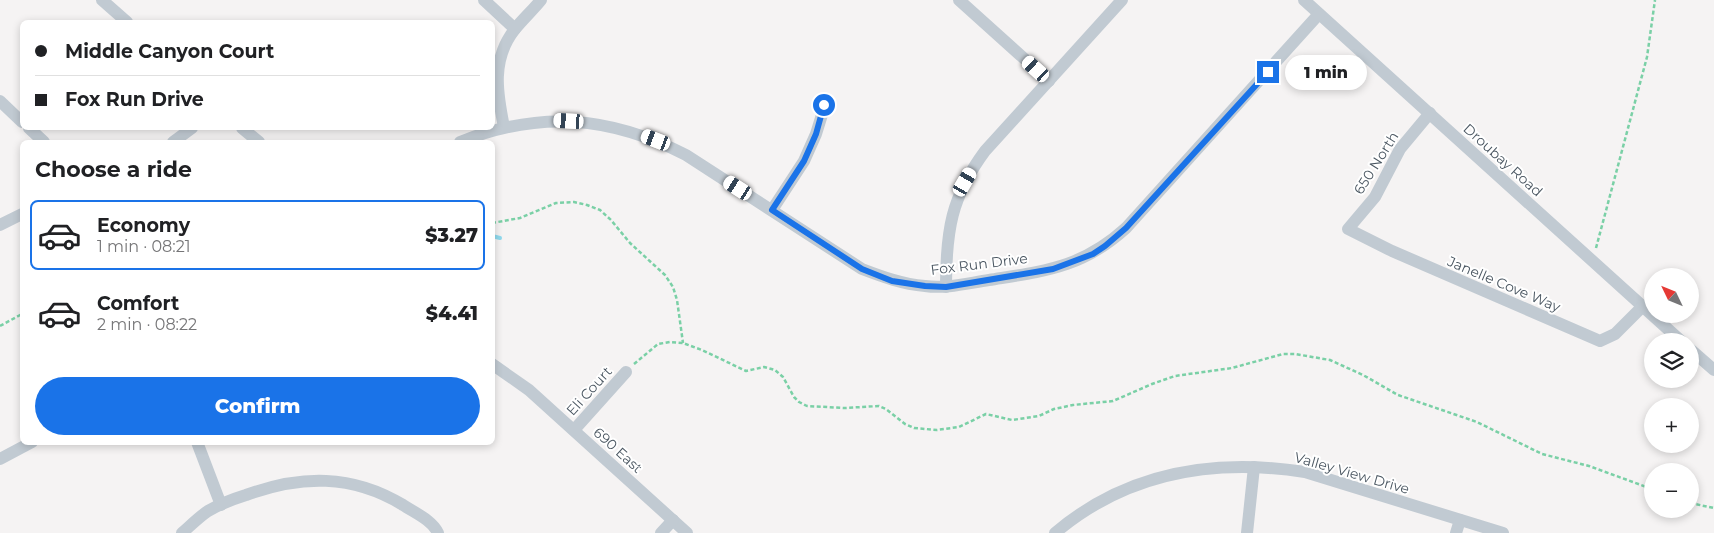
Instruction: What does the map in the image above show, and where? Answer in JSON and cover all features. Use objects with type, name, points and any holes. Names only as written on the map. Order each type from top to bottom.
[{"type":"street","points":[[102,0],[125,20]]},
{"type":"street","points":[[484,0],[515,29]]},
{"type":"street","points":[[504,127],[498,94],[497,72],[503,49],[515,29],[541,0]]},
{"type":"street","points":[[959,0],[1049,80]]},
{"type":"street","points":[[946,287],[948,233],[958,198],[965,182],[985,151],[1122,0]]},
{"type":"street","name":"Droubay Road","points":[[1304,0],[1672,333]]},
{"type":"street","name":"Fox Run Drive","points":[[466,140],[504,127],[536,121],[602,125],[638,134],[686,155],[862,269],[892,281],[946,287],[1053,269],[1080,260],[1105,246],[1126,228],[1319,14]]},
{"type":"street","points":[[0,101],[20,120]]},
{"type":"street","points":[[772,210],[804,161],[816,134],[824,105]]},
{"type":"street","name":"650 North","points":[[1348,229],[1375,197],[1400,149],[1430,113]]},
{"type":"street","points":[[31,130],[42,140]]},
{"type":"street","points":[[176,140],[189,130]]},
{"type":"street","points":[[244,130],[257,140]]},
{"type":"street","points":[[0,224],[20,215]]},
{"type":"street","name":"Janelle Cove Way","points":[[1348,229],[1392,252],[1600,341],[1616,334],[1642,307]]},
{"type":"street","points":[[1699,357],[1714,370]]},
{"type":"street","name":"690 East","points":[[495,366],[529,390],[687,533]]},
{"type":"street","name":"Eli Court","points":[[574,430],[626,372]]},
{"type":"street","points":[[0,459],[26,445]]},
{"type":"street","points":[[198,445],[221,505]]},
{"type":"street","points":[[1247,533],[1254,467]]},
{"type":"street","name":"Valley View Drive","points":[[1055,533],[1099,502],[1138,484],[1168,475],[1205,468],[1254,467],[1305,472],[1503,533]]},
{"type":"street","points":[[182,533],[208,512],[221,505],[269,487],[300,481],[327,480],[380,492],[430,522],[438,533]]},
{"type":"street","points":[[661,533],[673,520]]},
{"type":"street","points":[[1456,533],[1460,520]]},
{"type":"path","points":[[1592,262],[1647,57],[1655,0]]},
{"type":"path","points":[[495,222],[520,218],[556,203],[574,202],[600,210],[630,243],[665,275],[673,287],[677,300],[683,343]]},
{"type":"path","points":[[0,326],[20,315]]},
{"type":"path","points":[[626,372],[638,359],[658,344],[670,342],[683,343],[746,371],[764,367],[775,370],[782,377],[794,397],[807,406],[844,408],[879,406],[914,428],[937,430],[959,426],[986,414],[1012,420],[1039,416],[1054,409],[1073,405],[1113,401],[1175,376],[1232,368],[1283,354],[1294,354],[1330,360],[1363,375],[1398,395],[1477,422],[1542,454],[1589,466],[1644,486]]},
{"type":"path","points":[[1699,505],[1714,508]]},
{"type":"waterway","points":[[495,237],[500,238]]},
{"type":"route","points":[[824,105],[816,134],[804,161],[772,210],[862,269],[892,281],[946,287],[1053,269],[1080,260],[1105,246],[1126,228],[1268,72]]}]
